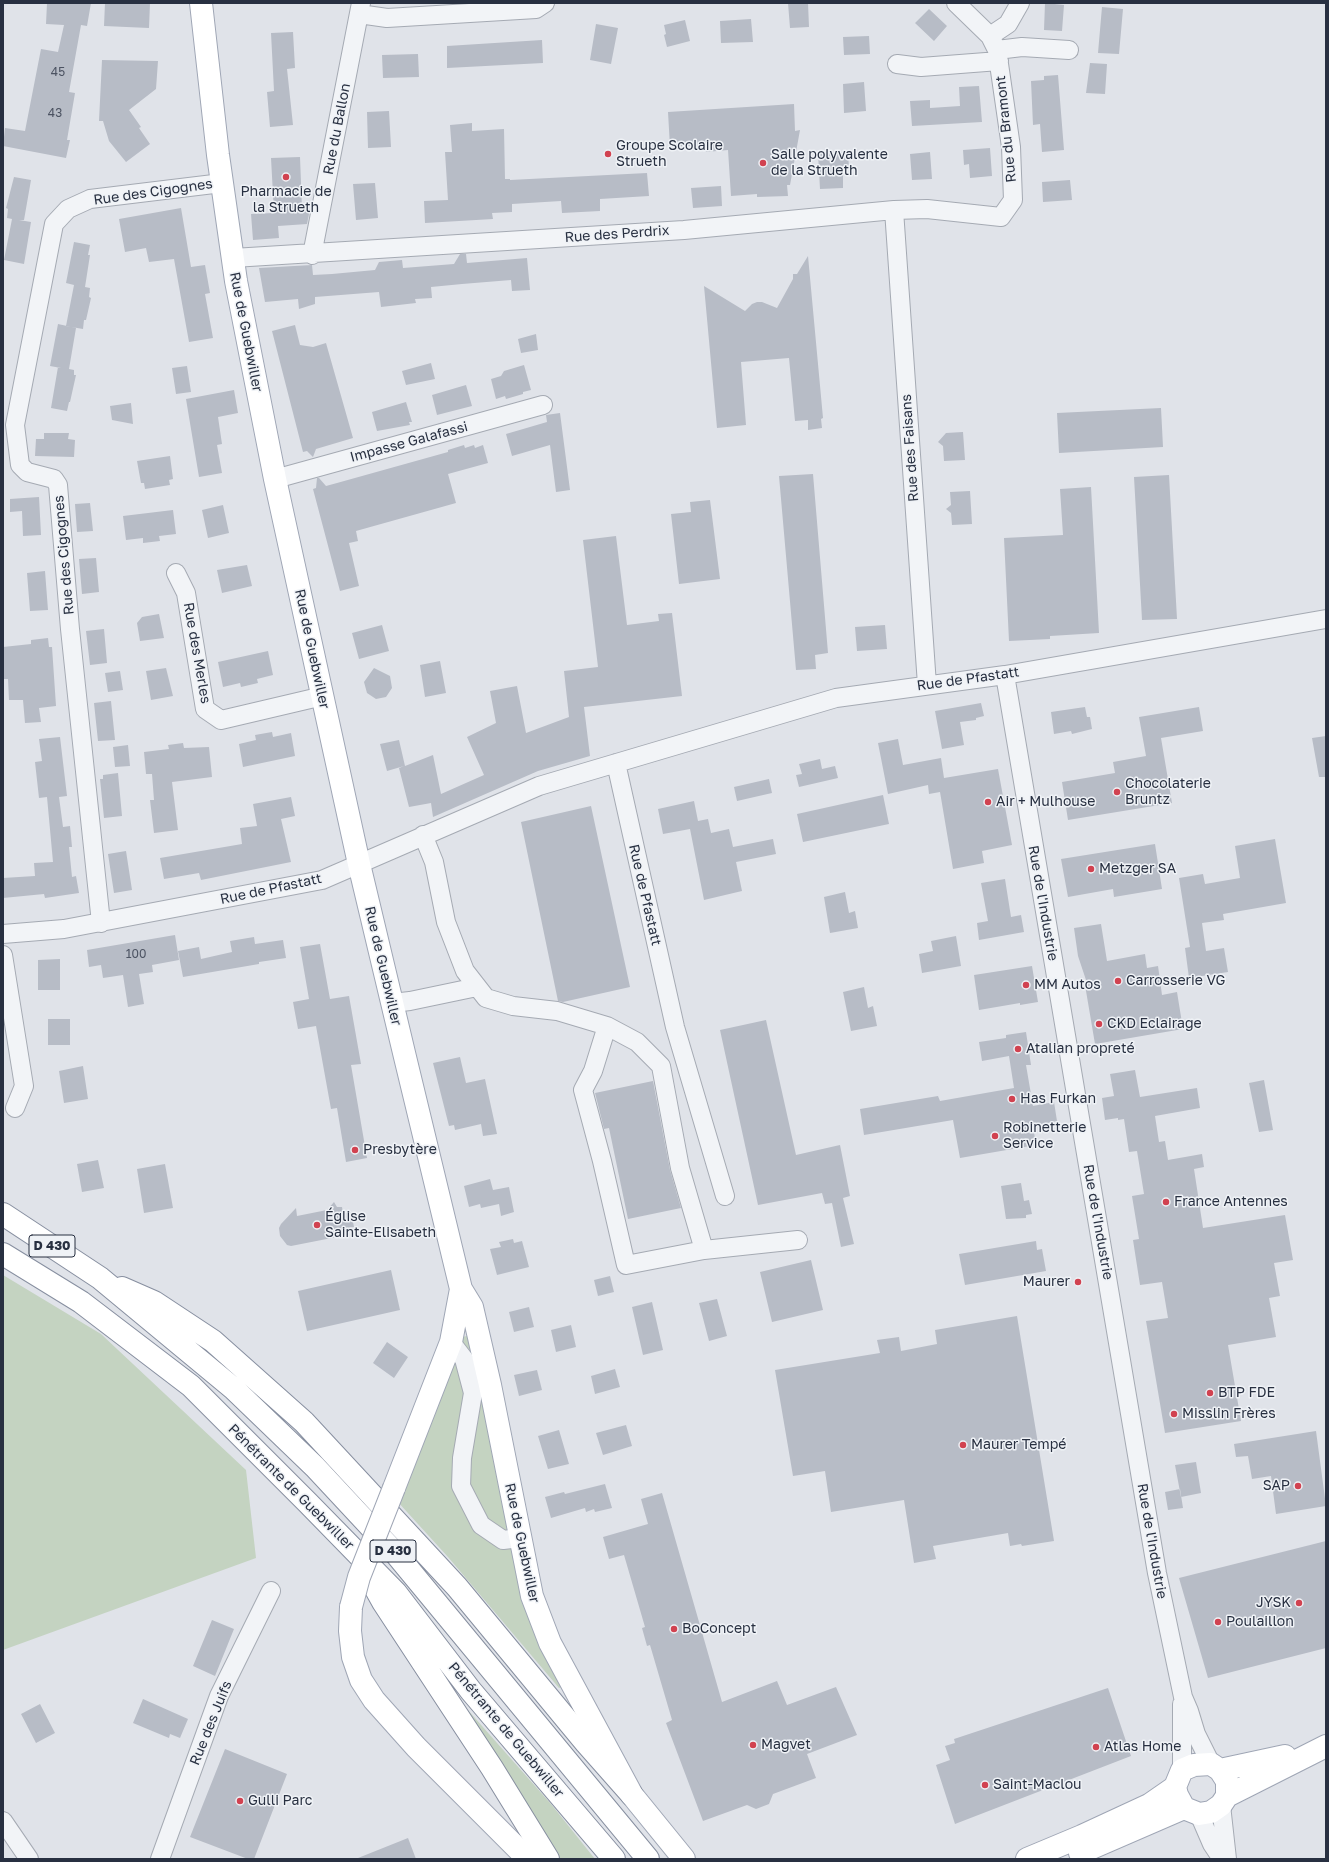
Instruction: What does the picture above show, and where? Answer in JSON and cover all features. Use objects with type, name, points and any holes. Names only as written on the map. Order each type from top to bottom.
[{"type":"main road","name":"Rue de Guebwiller","points":[[201,3],[232,258],[275,479],[359,864],[461,1289],[472,1307],[490,1385],[532,1596],[550,1643],[632,1795],[684,1859]]},
{"type":"main road","name":"D 430","points":[[3,1214],[100,1278],[234,1389],[315,1467],[396,1554],[648,1859]]},
{"type":"main road","name":"Pénétrante de Guebwiller","points":[[3,1254],[81,1302],[191,1386],[396,1593],[472,1691],[614,1859]]},
{"type":"main road","points":[[100,1278],[154,1302],[213,1341],[304,1422],[457,1587],[586,1743],[632,1795]]},
{"type":"main road","name":"Rue de Guebwiller","points":[[461,1289],[451,1342],[359,1577],[351,1607],[350,1631],[353,1657],[362,1680],[374,1700],[416,1746],[528,1859]]},
{"type":"main road","points":[[355,1551],[383,1602],[492,1768],[548,1859]]},
{"type":"main road","points":[[1027,1859],[1149,1805],[1194,1765],[1215,1767],[1323,1747]]},
{"type":"main road","points":[[1066,1859],[1192,1811],[1210,1812],[1224,1801],[1323,1747]]},
{"type":"main road","points":[[1215,1767],[1227,1781],[1224,1801]]},
{"type":"main road","points":[[1179,1779],[1177,1796],[1192,1811]]},
{"type":"street","points":[[360,8],[387,18],[536,9],[545,3]]},
{"type":"street","points":[[956,3],[995,49],[1020,3]]},
{"type":"street","name":"Rue du Ballon","points":[[312,255],[360,8]]},
{"type":"street","name":"Rue du Bramont","points":[[897,64],[921,67],[995,49],[1022,48],[1069,50]]},
{"type":"street","name":"Rue du Bramont","points":[[995,49],[1011,147],[1013,200],[1000,217]]},
{"type":"street","name":"Rue des Cigognes","points":[[101,923],[70,629],[58,485],[54,479],[27,472],[20,465],[15,425],[54,224],[68,209],[90,199],[222,183]]},
{"type":"street","name":"Rue des Perdrix","points":[[232,258],[312,255],[684,230],[894,210],[927,209],[1000,217]]},
{"type":"street","name":"Rue des Faisans","points":[[894,210],[927,685]]},
{"type":"street","name":"Impasse Galafassi","points":[[275,479],[543,405]]},
{"type":"street","name":"Rue des Merles","points":[[176,573],[186,593],[205,709],[221,720],[323,696]]},
{"type":"street","name":"Rue de Pfastatt","points":[[3,934],[64,929],[101,923],[322,880],[539,786],[836,698],[1005,675],[1326,619]]},
{"type":"street","name":"Rue de l'Industrie","points":[[1005,675],[1156,1565],[1182,1698],[1179,1779]]},
{"type":"street","name":"Rue de Pfastatt","points":[[616,763],[675,1027],[725,1196]]},
{"type":"street","points":[[423,835],[434,862],[446,922],[465,971],[486,998],[513,1006],[557,1012],[607,1026],[637,1042],[661,1066],[680,1168],[704,1250]]},
{"type":"street","points":[[3,955],[24,1086],[15,1108]]},
{"type":"street","points":[[392,1003],[410,1001],[477,986]]},
{"type":"street","points":[[607,1026],[594,1071],[583,1090],[602,1161],[626,1265],[704,1250],[798,1240]]},
{"type":"street","points":[[451,1342],[464,1359],[473,1394],[462,1458],[461,1486],[481,1525],[503,1540],[520,1538]]},
{"type":"street","name":"Rue des Juifs","points":[[160,1859],[219,1696],[271,1591]]},
{"type":"street","name":"Rue de l'Industrie","points":[[1182,1698],[1189,1711],[1196,1734],[1215,1767]]},
{"type":"street","points":[[1224,1801],[1227,1859]]},
{"type":"street","points":[[1192,1811],[1222,1859]]},
{"type":"street","points":[[3,1821],[29,1859]]},
{"type":"green space","points":[[3,1275],[101,1334],[246,1470],[256,1558],[3,1650]]},
{"type":"green space","points":[[472,1335],[562,1687],[559,1688],[448,1557],[397,1501],[462,1337]]},
{"type":"green space","points":[[444,1683],[551,1804],[595,1859],[559,1859]]},
{"type":"building","points":[[47,3],[91,3],[87,26],[81,25],[69,92],[75,93],[67,140],[70,140],[66,158],[3,146],[5,128],[25,131],[41,49],[58,52],[64,25],[46,24]]},
{"type":"building","points":[[105,3],[150,3],[149,28],[104,26]]},
{"type":"building","points":[[788,3],[808,3],[809,27],[790,28]]},
{"type":"building","points":[[1045,3],[1064,5],[1062,31],[1044,30]]},
{"type":"building","points":[[1102,7],[1123,9],[1119,54],[1098,53]]},
{"type":"building","points":[[929,9],[947,26],[934,41],[915,23]]},
{"type":"building","points":[[751,19],[753,42],[721,43],[720,21]]},
{"type":"building","points":[[685,20],[690,41],[667,47],[664,35],[666,34],[664,25]]},
{"type":"building","points":[[596,24],[618,28],[611,64],[590,60]]},
{"type":"building","points":[[293,32],[295,68],[287,69],[293,125],[270,127],[267,92],[274,91],[271,33]]},
{"type":"building","points":[[869,36],[870,54],[844,55],[843,37]]},
{"type":"building","points":[[542,40],[543,63],[447,68],[447,46]]},
{"type":"building","points":[[418,54],[419,77],[383,78],[382,55]]},
{"type":"building","points":[[102,60],[158,61],[156,89],[129,110],[141,127],[139,128],[150,144],[126,162],[109,141],[103,121],[99,121]]},
{"type":"building","points":[[1090,63],[1107,64],[1105,94],[1086,93]]},
{"type":"building","points":[[1058,75],[1064,150],[1042,152],[1040,124],[1033,125],[1031,81],[1044,80],[1044,76]]},
{"type":"building","points":[[864,82],[866,111],[844,113],[843,84]]},
{"type":"building","points":[[979,86],[982,122],[912,126],[910,101],[930,100],[930,108],[960,106],[959,87]]},
{"type":"building","points":[[794,104],[795,131],[800,130],[790,185],[787,185],[788,196],[757,197],[757,194],[731,196],[728,150],[706,152],[705,145],[670,147],[668,112]]},
{"type":"building","points":[[389,111],[391,147],[368,148],[367,112]]},
{"type":"building","points":[[472,123],[472,131],[504,129],[505,179],[510,180],[647,173],[649,196],[600,199],[600,211],[562,213],[561,201],[512,204],[512,212],[492,213],[493,219],[425,223],[424,201],[448,200],[445,152],[452,152],[450,125]]},
{"type":"building","points":[[990,148],[992,176],[970,178],[969,164],[964,165],[963,150]]},
{"type":"building","points":[[848,152],[849,169],[843,169],[843,188],[820,189],[818,153]]},
{"type":"building","points":[[930,152],[932,179],[912,180],[910,154]]},
{"type":"building","points":[[300,157],[302,209],[310,209],[307,224],[278,226],[279,238],[253,240],[251,214],[274,213],[271,158]]},
{"type":"building","points":[[14,177],[31,180],[24,220],[19,220],[31,222],[24,264],[4,260],[12,219],[7,218],[8,209],[6,208]]},
{"type":"building","points":[[1070,180],[1072,200],[1043,202],[1042,182]]},
{"type":"building","points":[[375,183],[378,218],[356,220],[353,184]]},
{"type":"building","points":[[721,186],[722,206],[693,208],[691,188]]},
{"type":"building","points":[[181,208],[191,267],[205,265],[210,293],[205,294],[213,338],[189,342],[174,259],[149,262],[146,248],[125,252],[119,219]]},
{"type":"building","points":[[74,242],[90,245],[85,287],[90,288],[89,297],[91,298],[86,320],[84,320],[83,329],[66,326],[74,285],[66,283]]},
{"type":"building","points":[[460,254],[466,254],[467,263],[527,258],[530,290],[512,291],[511,280],[462,284],[431,287],[432,298],[415,299],[416,303],[381,307],[379,292],[315,297],[315,304],[299,309],[298,299],[265,302],[259,268],[312,265],[313,275],[332,274],[375,270],[379,262],[402,260],[403,268],[454,264]]},
{"type":"building","points":[[808,256],[823,418],[821,419],[822,428],[808,430],[808,420],[795,421],[789,358],[741,362],[746,425],[717,428],[704,286],[745,311],[752,304],[757,302],[762,302],[777,308],[793,279],[793,274],[797,274]]},
{"type":"building","points":[[58,324],[76,328],[69,369],[74,370],[74,375],[76,375],[67,411],[51,408],[58,367],[50,366]]},
{"type":"building","points":[[295,325],[300,345],[313,347],[326,343],[353,438],[316,449],[313,457],[307,451],[303,452],[272,331]]},
{"type":"building","points":[[536,334],[538,350],[521,353],[518,339]]},
{"type":"building","points":[[431,363],[435,379],[406,385],[402,371]]},
{"type":"building","points":[[524,365],[531,390],[506,399],[505,396],[496,399],[491,379],[501,376],[504,371]]},
{"type":"building","points":[[187,366],[191,392],[176,394],[172,368]]},
{"type":"building","points":[[466,385],[472,406],[437,415],[432,395]]},
{"type":"building","points":[[234,390],[238,413],[218,417],[222,444],[217,445],[222,473],[199,477],[186,399]]},
{"type":"building","points":[[406,402],[412,422],[409,422],[410,425],[377,431],[372,412]]},
{"type":"building","points":[[131,403],[133,424],[112,420],[110,406]]},
{"type":"building","points":[[1161,408],[1163,447],[1059,453],[1057,413]]},
{"type":"building","points":[[560,413],[570,490],[556,492],[550,445],[512,456],[506,434],[547,422],[546,415]]},
{"type":"building","points":[[963,432],[965,460],[944,461],[943,446],[938,442],[946,433]]},
{"type":"building","points":[[44,433],[69,433],[68,439],[75,440],[74,457],[35,456],[36,439],[44,439]]},
{"type":"building","points":[[464,445],[465,448],[474,445],[475,448],[483,445],[488,463],[448,474],[456,503],[356,531],[358,541],[349,543],[359,586],[340,591],[313,489],[316,488],[317,478],[319,478],[326,486],[448,452],[448,450]]},
{"type":"building","points":[[170,456],[173,479],[169,480],[170,485],[145,489],[144,483],[141,483],[137,461]]},
{"type":"building","points":[[813,474],[828,653],[815,655],[816,669],[796,670],[779,476]]},
{"type":"building","points":[[1169,475],[1177,619],[1142,620],[1134,477]]},
{"type":"building","points":[[1091,487],[1099,633],[1050,636],[1050,639],[1009,641],[1004,538],[1063,535],[1060,489]]},
{"type":"building","points":[[970,491],[972,524],[952,525],[951,513],[946,509],[951,505],[950,492]]},
{"type":"building","points":[[39,497],[41,535],[23,536],[22,511],[10,512],[10,499]]},
{"type":"building","points":[[710,500],[720,579],[679,584],[671,514],[691,512],[690,502]]},
{"type":"building","points":[[90,503],[93,531],[77,532],[75,504]]},
{"type":"building","points":[[223,505],[229,533],[208,538],[202,510]]},
{"type":"building","points":[[173,510],[176,534],[159,536],[160,541],[143,543],[143,538],[126,540],[123,516]]},
{"type":"building","points":[[616,536],[627,625],[659,621],[658,614],[672,613],[682,696],[584,707],[590,756],[538,771],[433,817],[431,803],[409,807],[399,768],[404,766],[387,771],[380,744],[399,740],[405,766],[433,755],[441,794],[484,775],[467,737],[496,723],[490,691],[517,686],[526,733],[569,717],[564,671],[598,667],[583,540]]},
{"type":"building","points":[[96,558],[99,592],[82,594],[79,559]]},
{"type":"building","points":[[247,565],[252,586],[222,593],[217,570]]},
{"type":"building","points":[[45,571],[48,610],[30,611],[27,573]]},
{"type":"building","points":[[159,614],[164,638],[140,641],[137,623],[142,617]]},
{"type":"building","points":[[382,625],[389,651],[359,659],[352,633]]},
{"type":"building","points":[[885,625],[887,649],[857,651],[855,627]]},
{"type":"building","points":[[104,629],[107,663],[90,665],[86,631]]},
{"type":"building","points":[[48,638],[49,647],[52,647],[56,706],[39,708],[41,722],[25,723],[23,700],[9,700],[8,679],[3,679],[3,647],[31,644],[31,640]]},
{"type":"building","points":[[268,651],[273,675],[257,679],[258,683],[241,687],[240,683],[223,687],[218,662]]},
{"type":"building","points":[[440,661],[446,693],[425,697],[420,665]]},
{"type":"building","points":[[166,668],[173,696],[151,700],[146,671]]},
{"type":"building","points":[[374,668],[390,676],[392,688],[386,697],[376,699],[367,693],[364,682]]},
{"type":"building","points":[[120,671],[123,690],[108,692],[105,673]]},
{"type":"building","points":[[111,701],[115,740],[98,741],[94,703]]},
{"type":"building","points":[[981,703],[984,716],[976,718],[976,720],[960,722],[964,745],[942,749],[935,711]]},
{"type":"building","points":[[1085,707],[1087,717],[1090,717],[1092,729],[1072,734],[1071,731],[1054,734],[1051,712]]},
{"type":"building","name":"Chocolaterie Bruntz","points":[[1199,707],[1203,731],[1161,738],[1172,803],[1068,820],[1062,782],[1115,773],[1113,762],[1146,756],[1139,717]]},
{"type":"building","points":[[272,732],[273,737],[291,733],[295,756],[243,767],[239,744],[256,740],[255,735]]},
{"type":"building","points":[[1326,736],[1326,777],[1319,777],[1312,738]]},
{"type":"building","points":[[60,737],[67,796],[59,797],[63,827],[70,826],[72,847],[69,847],[72,877],[76,876],[79,893],[45,898],[44,894],[3,898],[3,878],[35,876],[34,863],[53,862],[47,797],[39,798],[35,762],[42,761],[39,739]]},
{"type":"building","points":[[898,739],[903,765],[941,758],[944,778],[998,769],[1012,845],[982,851],[984,863],[953,869],[940,792],[929,794],[928,785],[888,794],[878,743]]},
{"type":"building","points":[[183,743],[184,748],[209,747],[212,777],[172,782],[178,830],[154,833],[150,800],[154,800],[152,774],[146,774],[144,752],[169,749],[168,745]]},
{"type":"building","points":[[128,745],[130,766],[115,767],[113,747]]},
{"type":"building","points":[[820,759],[822,769],[835,766],[838,778],[799,787],[796,775],[802,774],[799,764]]},
{"type":"building","points":[[118,773],[122,816],[104,818],[100,779],[103,779],[103,775]]},
{"type":"building","points":[[769,779],[772,793],[737,801],[734,787]]},
{"type":"building","points":[[883,795],[889,824],[803,842],[797,814]]},
{"type":"building","points":[[291,797],[295,816],[281,819],[291,862],[201,880],[199,873],[164,879],[160,858],[242,844],[240,828],[257,826],[253,804]]},
{"type":"building","points":[[694,801],[698,821],[708,819],[711,833],[729,829],[733,847],[773,839],[776,854],[736,862],[742,891],[704,900],[690,829],[663,834],[658,809]]},
{"type":"building","points":[[591,806],[630,987],[563,1002],[558,1001],[521,822]]},
{"type":"building","points":[[1275,839],[1286,903],[1223,914],[1224,920],[1202,923],[1206,951],[1224,948],[1228,972],[1189,978],[1185,948],[1190,947],[1179,878],[1203,874],[1205,884],[1240,878],[1235,846]]},
{"type":"building","points":[[1155,844],[1162,889],[1114,897],[1113,889],[1068,897],[1061,859]]},
{"type":"building","points":[[126,851],[132,890],[114,893],[108,854]]},
{"type":"building","points":[[1005,879],[1011,917],[1021,915],[1024,932],[979,940],[977,923],[988,921],[981,883]]},
{"type":"building","points":[[845,892],[849,913],[855,911],[858,928],[830,933],[824,897]]},
{"type":"building","points":[[1101,924],[1107,961],[1145,954],[1147,968],[1158,966],[1162,995],[1177,992],[1183,1029],[1095,1044],[1085,985],[1087,983],[1078,956],[1074,928]]},
{"type":"building","points":[[175,935],[179,960],[152,965],[153,972],[139,974],[144,1004],[128,1007],[123,975],[103,978],[101,965],[89,967],[87,950]]},
{"type":"building","points":[[956,936],[961,966],[922,973],[919,954],[933,951],[931,941]]},
{"type":"building","points":[[254,937],[255,944],[283,940],[286,958],[183,977],[178,951],[199,947],[201,959],[232,952],[230,941]]},
{"type":"building","points":[[320,944],[330,999],[349,996],[361,1064],[351,1065],[367,1158],[346,1162],[337,1108],[331,1109],[316,1026],[298,1029],[293,1002],[309,999],[300,947]]},
{"type":"building","points":[[60,959],[60,990],[38,990],[38,960]]},
{"type":"building","points":[[1032,966],[1038,1002],[1020,1005],[1020,1003],[979,1010],[974,975]]},
{"type":"building","points":[[864,987],[868,1008],[873,1006],[877,1026],[851,1031],[843,992]]},
{"type":"building","points":[[48,1019],[70,1019],[70,1045],[48,1045]]},
{"type":"building","points":[[766,1020],[796,1155],[840,1145],[850,1196],[843,1198],[854,1244],[841,1247],[832,1203],[825,1204],[822,1193],[758,1205],[720,1030]]},
{"type":"building","points":[[1026,1032],[1031,1065],[1026,1065],[1033,1106],[1054,1102],[1057,1121],[1033,1126],[1036,1145],[960,1158],[953,1120],[864,1135],[860,1109],[938,1096],[940,1101],[1014,1088],[1009,1056],[982,1061],[979,1042],[1006,1038],[1006,1035]]},
{"type":"building","points":[[460,1057],[466,1083],[485,1079],[497,1134],[483,1136],[481,1124],[455,1130],[454,1125],[449,1126],[433,1063]]},
{"type":"building","points":[[83,1066],[88,1099],[64,1103],[59,1071]]},
{"type":"building","points":[[1135,1070],[1140,1097],[1197,1088],[1200,1108],[1155,1116],[1159,1142],[1165,1141],[1168,1160],[1202,1154],[1204,1167],[1194,1169],[1203,1228],[1285,1215],[1293,1260],[1274,1263],[1280,1296],[1269,1298],[1276,1337],[1228,1345],[1241,1421],[1165,1433],[1146,1321],[1168,1318],[1162,1282],[1140,1285],[1133,1240],[1139,1239],[1132,1196],[1144,1194],[1137,1151],[1129,1152],[1124,1119],[1118,1120],[1118,1118],[1105,1120],[1102,1098],[1114,1096],[1110,1074]]},
{"type":"building","points":[[1264,1080],[1273,1130],[1259,1132],[1249,1083]]},
{"type":"building","points":[[653,1081],[670,1170],[681,1208],[628,1219],[609,1128],[604,1129],[595,1093]]},
{"type":"building","points":[[98,1160],[104,1188],[82,1192],[77,1164]]},
{"type":"building","points":[[165,1164],[173,1208],[144,1213],[137,1169]]},
{"type":"building","points":[[490,1179],[493,1190],[509,1187],[514,1212],[501,1216],[499,1204],[481,1208],[480,1204],[469,1207],[464,1186]]},
{"type":"building","points":[[1021,1183],[1024,1201],[1029,1200],[1032,1214],[1026,1215],[1026,1218],[1006,1219],[1001,1186]]},
{"type":"building","name":"Église Sainte-Elisabeth","points":[[334,1202],[337,1207],[342,1207],[343,1213],[351,1212],[354,1227],[346,1228],[347,1235],[291,1246],[287,1245],[280,1236],[279,1228],[281,1224],[296,1208],[297,1216],[327,1210]]},
{"type":"building","points":[[513,1239],[514,1243],[522,1241],[529,1267],[497,1275],[490,1249],[501,1247],[499,1242]]},
{"type":"building","points":[[1036,1241],[1037,1250],[1042,1249],[1046,1271],[965,1285],[959,1254]]},
{"type":"building","points":[[811,1260],[823,1310],[772,1322],[760,1272]]},
{"type":"building","points":[[391,1270],[400,1310],[307,1331],[298,1291]]},
{"type":"building","points":[[610,1276],[614,1292],[598,1296],[594,1280]]},
{"type":"building","points":[[717,1299],[727,1336],[709,1341],[699,1303]]},
{"type":"building","points":[[652,1302],[663,1350],[643,1355],[632,1307]]},
{"type":"building","points":[[529,1307],[534,1327],[514,1332],[509,1312]]},
{"type":"building","name":"Maurer Tempé","points":[[1017,1316],[1054,1541],[1022,1546],[1021,1544],[1010,1546],[1008,1533],[933,1546],[936,1559],[914,1563],[904,1500],[831,1512],[825,1471],[793,1476],[775,1370],[880,1353],[877,1340],[899,1337],[901,1351],[937,1344],[935,1330]]},
{"type":"building","points":[[571,1325],[576,1347],[556,1352],[551,1330]]},
{"type":"building","points":[[387,1342],[408,1357],[394,1378],[373,1363]]},
{"type":"building","points":[[615,1369],[620,1387],[595,1394],[591,1376]]},
{"type":"building","points":[[537,1370],[542,1390],[519,1396],[514,1375]]},
{"type":"building","points":[[626,1425],[632,1446],[603,1455],[596,1433]]},
{"type":"building","points":[[559,1430],[569,1464],[548,1469],[538,1436]]},
{"type":"building","points":[[1316,1431],[1326,1506],[1276,1514],[1271,1476],[1252,1479],[1248,1456],[1236,1457],[1234,1444]]},
{"type":"building","points":[[1196,1462],[1201,1493],[1181,1497],[1175,1465]]},
{"type":"building","points":[[605,1484],[612,1508],[595,1512],[594,1509],[586,1512],[585,1508],[551,1518],[545,1497],[564,1492],[565,1494]]},
{"type":"building","points":[[1180,1489],[1183,1508],[1168,1510],[1165,1492]]},
{"type":"building","points":[[662,1493],[722,1702],[777,1681],[787,1705],[836,1687],[857,1735],[807,1754],[816,1778],[773,1794],[769,1804],[756,1809],[747,1805],[703,1821],[666,1723],[672,1720],[650,1645],[647,1646],[642,1628],[645,1627],[624,1555],[609,1559],[603,1537],[648,1524],[641,1499]]},
{"type":"building","points":[[1326,1541],[1326,1648],[1208,1678],[1179,1578]]},
{"type":"building","points":[[212,1620],[234,1629],[215,1676],[193,1666]]},
{"type":"building","points":[[1108,1688],[1131,1756],[955,1824],[936,1765],[950,1760],[945,1746],[955,1743],[954,1739]]},
{"type":"building","points":[[143,1699],[188,1719],[180,1738],[170,1734],[169,1738],[133,1723]]},
{"type":"building","points":[[40,1704],[55,1733],[36,1743],[21,1714]]},
{"type":"building","name":"Gulli Parc","points":[[225,1749],[287,1774],[254,1859],[248,1859],[190,1837]]},
{"type":"building","points":[[408,1838],[416,1859],[358,1859],[358,1858]]},
{"type":"place","name":"Groupe Scolaire Strueth","points":[[608,154]]},
{"type":"place","name":"Salle polyvalente de la Strueth","points":[[763,163]]},
{"type":"place","name":"Pharmacie de la Strueth","points":[[286,177]]},
{"type":"place","name":"Chocolaterie Bruntz","points":[[1117,792]]},
{"type":"place","name":"Air + Mulhouse","points":[[988,802]]},
{"type":"place","name":"Metzger SA","points":[[1091,869]]},
{"type":"place","name":"Carrosserie VG","points":[[1118,981]]},
{"type":"place","name":"MM Autos","points":[[1026,985]]},
{"type":"place","name":"CKD Eclairage","points":[[1099,1024]]},
{"type":"place","name":"Atalian propreté","points":[[1018,1049]]},
{"type":"place","name":"Has Furkan","points":[[1012,1099]]},
{"type":"place","name":"Robinetterie Service","points":[[995,1136]]},
{"type":"place","name":"Presbytère","points":[[355,1150]]},
{"type":"place","name":"France Antennes","points":[[1166,1202]]},
{"type":"place","name":"Église Sainte-Elisabeth","points":[[317,1225]]},
{"type":"place","name":"Maurer","points":[[1078,1282]]},
{"type":"place","name":"BTP FDE","points":[[1210,1393]]},
{"type":"place","name":"Misslin Frères","points":[[1174,1414]]},
{"type":"place","name":"Maurer Tempé","points":[[963,1445]]},
{"type":"place","name":"SAP","points":[[1298,1486]]},
{"type":"place","name":"JYSK","points":[[1299,1603]]},
{"type":"place","name":"Poulaillon","points":[[1218,1622]]},
{"type":"place","name":"BoConcept","points":[[674,1629]]},
{"type":"place","name":"Magvet","points":[[753,1745]]},
{"type":"place","name":"Atlas Home","points":[[1096,1747]]},
{"type":"place","name":"Saint-Maclou","points":[[985,1785]]},
{"type":"place","name":"Gulli Parc","points":[[240,1801]]}]
